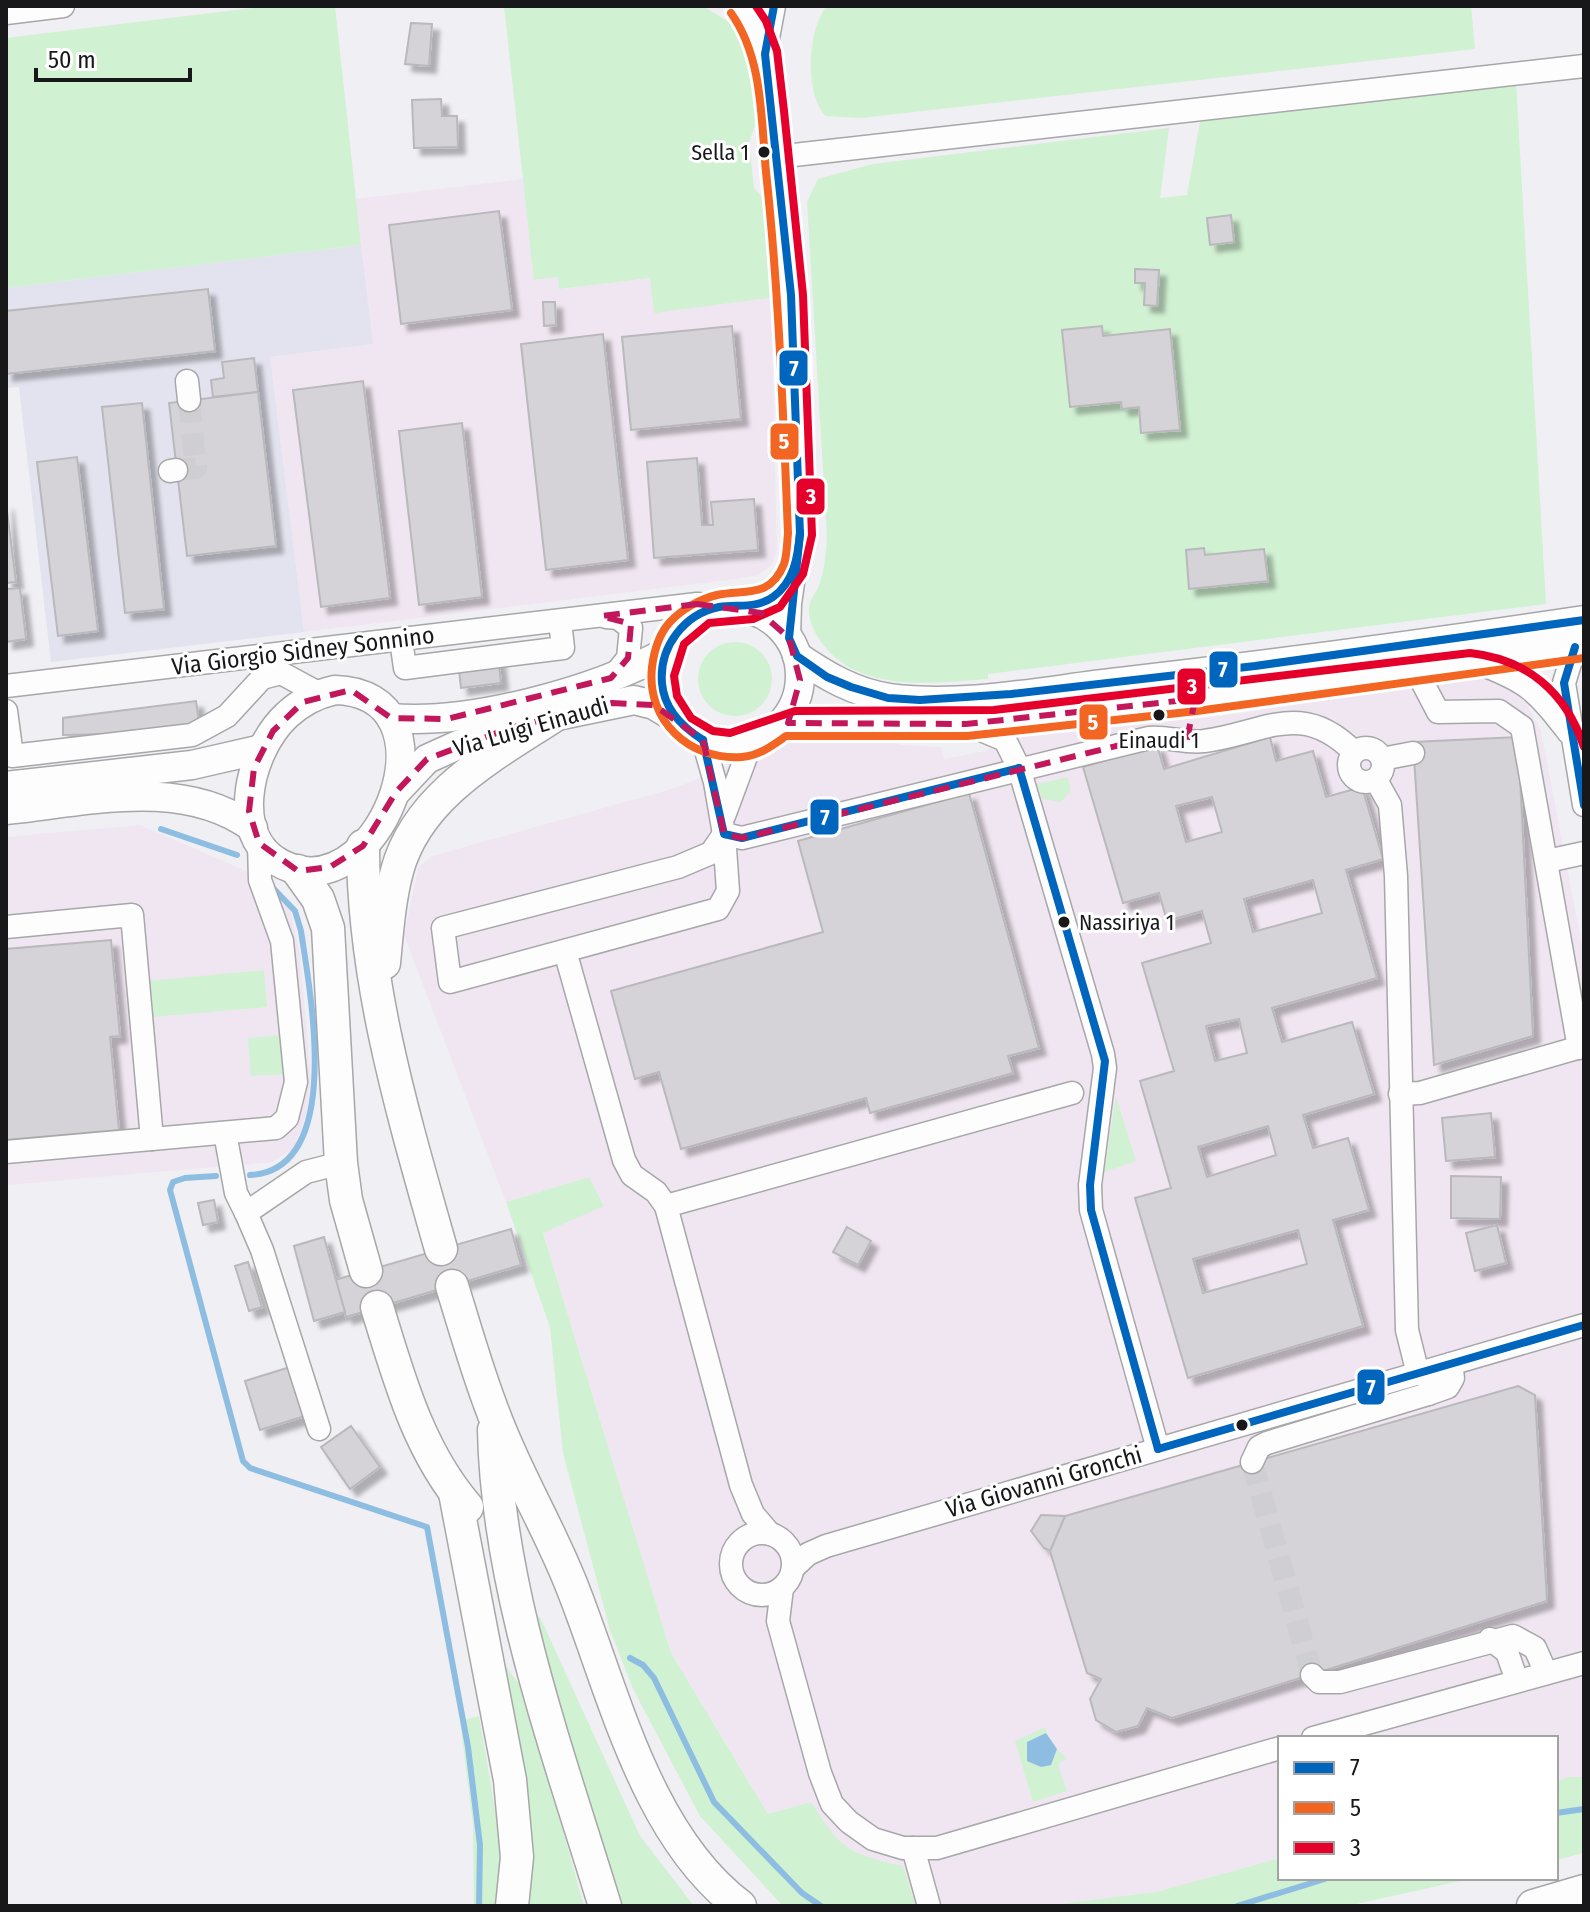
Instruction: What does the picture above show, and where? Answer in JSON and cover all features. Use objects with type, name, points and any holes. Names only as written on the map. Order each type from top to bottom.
[{"type":"highway","points":[[380,1002],[397,868],[412,834],[430,808],[457,782],[552,717]]},
{"type":"highway","points":[[363,846],[365,921],[380,1002],[403,1115],[441,1249]]},
{"type":"highway","points":[[298,871],[318,899],[328,928],[341,1163],[346,1200],[366,1271]]},
{"type":"highway","points":[[452,1286],[493,1415],[573,1589],[604,1682],[645,1776],[687,1852],[740,1906]]},
{"type":"highway","points":[[377,1307],[415,1423],[455,1493],[486,1534],[511,1582]]},
{"type":"highway","points":[[493,1415],[498,1501],[511,1582],[605,1906]]},
{"type":"highway","points":[[455,1493],[510,1780],[517,1857],[512,1906]]},
{"type":"highway","points":[[1533,1906],[1584,1891]]},
{"type":"main road","points":[[733,608],[772,620],[793,647],[827,677],[888,698],[920,700],[1011,694],[1255,666],[1584,620]]},
{"type":"main road","name":"Via Luigi Einaudi","points":[[677,719],[662,687],[666,652],[687,622],[733,608]]},
{"type":"main road","points":[[703,740],[726,746],[751,743],[782,724],[856,720],[966,724],[1195,699],[1580,646]]},
{"type":"main road","points":[[782,724],[798,692],[793,647]]},
{"type":"main road","name":"Via Luigi Einaudi","points":[[298,871],[330,867],[363,846],[388,812],[396,792],[401,750],[391,718],[447,719],[611,678],[666,652]]},
{"type":"main road","points":[[256,836],[250,789],[262,749],[287,715],[320,694],[351,690],[367,695],[391,718]]},
{"type":"main road","name":"Via Luigi Einaudi","points":[[396,792],[427,759],[471,741],[552,717],[634,700],[654,705],[703,740]]},
{"type":"main road","points":[[6,786],[166,768],[262,749]]},
{"type":"main road","points":[[6,810],[120,797],[169,797],[200,801],[231,812],[256,836],[269,856],[298,871]]},
{"type":"street","points":[[6,13],[63,6]]},
{"type":"street","points":[[741,6],[755,26],[765,54],[791,295],[800,534],[795,570],[793,647]]},
{"type":"street","points":[[765,54],[774,6]]},
{"type":"street","points":[[776,157],[1584,66]]},
{"type":"street","points":[[733,608],[772,598],[795,570]]},
{"type":"street","name":"Via Giorgio Sidney Sonnino","points":[[6,686],[697,604],[733,608]]},
{"type":"street","points":[[601,616],[618,618],[631,628],[628,658],[611,678]]},
{"type":"street","points":[[1580,646],[1564,683],[1584,805]]},
{"type":"street","points":[[1474,662],[1524,682],[1539,693],[1570,734]]},
{"type":"street","points":[[1400,1094],[1420,1093],[1582,1047],[1522,727],[1499,711],[1438,712],[1416,670]]},
{"type":"street","points":[[9,756],[192,735],[227,716],[262,678],[281,673],[320,694]]},
{"type":"street","points":[[1187,740],[1188,712],[1195,699]]},
{"type":"street","points":[[6,711],[9,756]]},
{"type":"street","points":[[723,828],[742,838],[779,831],[1019,768],[1149,738],[1207,741],[1264,725],[1300,723],[1330,730],[1354,752],[1348,762],[1354,778],[1365,783],[1379,769],[1413,753]]},
{"type":"street","points":[[966,724],[1000,736],[1019,768],[1105,1061],[1089,1198],[1158,1449]]},
{"type":"street","points":[[703,740],[723,828],[728,891],[718,909],[450,982],[443,928],[678,867],[711,853],[723,828],[751,743]]},
{"type":"street","points":[[9,756],[54,763],[132,756],[166,768]]},
{"type":"street","points":[[1252,1462],[1259,1447],[1267,1443],[1432,1375],[1407,1330],[1396,876],[1390,805],[1379,769]]},
{"type":"street","points":[[6,1152],[276,1128],[287,1118],[296,1082],[282,941],[260,880],[256,836]]},
{"type":"street","points":[[1547,861],[1584,853]]},
{"type":"street","points":[[6,927],[132,915],[152,1139]]},
{"type":"street","points":[[565,951],[620,1151],[632,1175],[656,1192],[666,1206],[741,1485],[753,1514],[778,1539],[793,1568],[782,1588],[778,1621],[820,1773],[832,1804],[849,1822],[873,1839],[913,1848],[937,1848],[1278,1749]]},
{"type":"street","points":[[666,1206],[1072,1093]]},
{"type":"street","points":[[225,1133],[236,1193],[262,1250],[319,1429]]},
{"type":"street","points":[[246,1213],[306,1172],[341,1163]]},
{"type":"street","name":"Via Giovanni Gronchi","points":[[793,1568],[808,1554],[826,1546],[1158,1449],[1432,1375],[1584,1325]]},
{"type":"street","points":[[741,1485],[741,1541]]},
{"type":"street","points":[[778,1539],[750,1535],[741,1541],[732,1557],[733,1575],[738,1584],[755,1595],[778,1621]]},
{"type":"street","name":"Via Giovanni Gronchi","points":[[778,1539],[826,1546]]},
{"type":"street","points":[[755,1595],[782,1588]]},
{"type":"street","points":[[1312,1675],[1319,1682],[1340,1682],[1490,1639],[1513,1636],[1529,1642],[1540,1655],[1546,1673]]},
{"type":"street","points":[[1490,1639],[1507,1652],[1517,1681]]},
{"type":"street","points":[[1320,1736],[1584,1663]]},
{"type":"street","points":[[913,1848],[929,1906]]},
{"type":"highlighted area","points":[[697,604],[761,613],[789,638],[800,680],[788,723],[966,724],[1195,699],[1187,740],[1149,738],[742,838],[724,834],[703,740],[654,705],[612,703],[510,728],[427,759],[396,792],[363,846],[330,867],[298,871],[259,843],[249,811],[254,768],[273,731],[303,702],[351,690],[391,718],[447,719],[611,678],[628,658],[631,624],[601,616]]},
{"type":"shaded area","points":[[523,179],[535,280],[558,277],[560,289],[650,278],[654,312],[771,297],[777,550],[772,565],[758,575],[736,579],[304,632],[270,357],[372,344],[356,199]]},
{"type":"shaded area","points":[[361,245],[373,344],[270,357],[304,632],[51,662],[19,387],[6,388],[6,288]]},
{"type":"shaded area","points":[[1489,677],[1507,683],[1524,699],[1541,731],[1584,956],[1584,1777],[1558,1781],[1558,1736],[1278,1736],[1278,1859],[1156,1892],[1044,1906],[916,1906],[903,1866],[868,1858],[837,1842],[811,1802],[769,1815],[671,1653],[543,1232],[604,1205],[589,1177],[506,1202],[404,935],[418,868],[432,856],[675,788],[775,747],[815,736],[850,733],[880,736],[901,745],[941,747],[944,759],[986,751],[1018,733],[1148,715],[1197,719],[1257,711],[1291,700],[1452,678]]},
{"type":"shaded area","points":[[140,825],[251,873],[260,864],[274,883],[275,892],[290,911],[300,954],[311,1078],[307,1112],[294,1148],[272,1162],[6,1185],[6,837]]},
{"type":"green space","points":[[268,6],[335,6],[361,245],[6,288],[6,38]]},
{"type":"green space","points":[[504,6],[703,6],[732,24],[748,52],[756,123],[749,142],[754,188],[763,198],[775,297],[654,313],[650,278],[559,289],[558,277],[534,280]]},
{"type":"green space","points":[[827,6],[1471,6],[1475,49],[861,118],[826,116],[814,93],[811,62],[815,30]]},
{"type":"green space","points":[[1516,83],[1546,604],[988,674],[988,679],[900,682],[859,672],[841,662],[819,638],[809,613],[823,573],[827,536],[807,202],[818,179],[873,164],[1169,128],[1160,198],[1187,195],[1200,122]],"holes":[[[1230,215],[1234,242],[1211,245],[1207,218]],[[1102,326],[1103,336],[1170,329],[1180,430],[1142,433],[1139,407],[1122,409],[1121,402],[1070,407],[1062,331]],[[1204,548],[1205,555],[1264,549],[1268,581],[1190,589],[1186,550]]]},
{"type":"green space","points":[[735,642],[756,648],[766,658],[772,679],[766,700],[756,710],[735,716],[714,710],[704,700],[698,679],[704,658],[714,648]]},
{"type":"green space","points":[[1068,777],[1071,790],[1061,802],[1042,799],[1037,784]]},
{"type":"green space","points":[[264,970],[267,1007],[152,1017],[148,981]]},
{"type":"green space","points":[[283,1035],[285,1074],[251,1076],[248,1038]]},
{"type":"green space","points":[[1116,1097],[1136,1161],[1104,1172]]},
{"type":"green space","points":[[589,1177],[604,1206],[543,1233],[671,1653],[768,1814],[811,1802],[839,1840],[848,1847],[857,1853],[903,1866],[916,1906],[783,1906],[700,1816],[633,1689],[610,1630],[563,1453],[550,1327],[506,1202]]},
{"type":"green space","points":[[528,1614],[540,1617],[640,1836],[694,1906],[616,1906]]},
{"type":"green space","points":[[500,1658],[524,1691],[584,1906],[526,1906]]},
{"type":"green space","points":[[479,1716],[501,1844],[495,1906],[474,1906],[473,1825],[460,1721]]},
{"type":"green space","points":[[1046,1727],[1046,1733],[1027,1742],[1051,1765],[1057,1749],[1066,1758],[1058,1765],[1067,1791],[1033,1802],[1015,1741]]},
{"type":"green space","points":[[1584,1777],[1584,1853],[1558,1860],[1558,1780]]},
{"type":"green space","points":[[1278,1859],[1278,1880],[1465,1880],[1347,1906],[1044,1906],[1156,1892]]},
{"type":"water","points":[[1046,1733],[1057,1749],[1051,1765],[1041,1767],[1027,1761],[1027,1742]]},
{"type":"building","points":[[411,23],[432,24],[429,66],[405,64]]},
{"type":"building","points":[[441,99],[442,116],[457,116],[458,147],[414,148],[412,100]]},
{"type":"building","points":[[499,211],[512,310],[401,324],[389,225]]},
{"type":"building","points":[[1231,215],[1234,242],[1210,245],[1207,218]]},
{"type":"building","points":[[1135,269],[1159,270],[1157,306],[1144,305],[1145,283],[1135,283]]},
{"type":"building","points":[[208,289],[215,351],[6,374],[6,311]]},
{"type":"building","points":[[543,302],[555,302],[556,325],[544,326]]},
{"type":"building","points":[[732,326],[741,419],[631,430],[622,337]]},
{"type":"building","points":[[1102,326],[1103,336],[1170,329],[1180,430],[1141,433],[1139,407],[1122,409],[1121,402],[1070,407],[1062,330]]},
{"type":"building","points":[[603,334],[628,560],[546,570],[521,344]]},
{"type":"building","points":[[254,358],[258,392],[213,397],[211,380],[224,378],[222,362]]},
{"type":"building","points":[[363,381],[390,598],[321,607],[293,390]]},
{"type":"building","points":[[258,392],[276,546],[187,556],[169,403]]},
{"type":"building","points":[[142,403],[164,609],[125,613],[102,407]]},
{"type":"building","points":[[462,423],[482,597],[419,605],[399,431]]},
{"type":"building","points":[[77,457],[98,631],[58,636],[37,462]]},
{"type":"building","points":[[697,458],[702,525],[713,525],[711,502],[754,499],[758,550],[654,558],[647,462]]},
{"type":"building","points":[[6,503],[16,582],[6,583]]},
{"type":"building","points":[[1204,548],[1205,555],[1264,549],[1268,581],[1189,589],[1186,550]]},
{"type":"building","points":[[20,588],[26,639],[6,642],[6,589]]},
{"type":"building","points":[[498,657],[501,683],[461,688],[458,662]]},
{"type":"building","points":[[196,701],[199,723],[111,734],[63,735],[63,718]]},
{"type":"building","points":[[1270,737],[1276,761],[1313,751],[1326,797],[1362,787],[1383,859],[1346,870],[1377,978],[1272,1008],[1282,1042],[1352,1022],[1374,1094],[1303,1115],[1313,1148],[1348,1138],[1369,1210],[1333,1220],[1363,1326],[1188,1378],[1135,1198],[1171,1188],[1140,1081],[1174,1071],[1142,963],[1211,943],[1202,911],[1167,921],[1159,893],[1123,903],[1083,767],[1157,745],[1164,769]],"holes":[[[1212,797],[1222,832],[1186,842],[1176,806]],[[1313,880],[1322,913],[1253,932],[1244,899]],[[1239,1019],[1247,1053],[1215,1061],[1206,1026]],[[1268,1126],[1276,1155],[1207,1177],[1198,1147]],[[1298,1230],[1307,1264],[1203,1293],[1193,1259]]]},
{"type":"building","points":[[1518,737],[1533,1036],[1434,1065],[1413,742]]},
{"type":"building","points":[[969,793],[1039,1048],[1008,1056],[1013,1073],[870,1113],[866,1098],[681,1149],[659,1072],[635,1079],[611,991],[823,932],[798,841]]},
{"type":"building","points":[[111,940],[120,1036],[110,1037],[119,1130],[6,1140],[6,949]]},
{"type":"building","points":[[1491,1113],[1495,1157],[1446,1161],[1442,1118]]},
{"type":"building","points":[[1451,1176],[1501,1177],[1500,1219],[1451,1218]]},
{"type":"building","points":[[214,1200],[218,1222],[203,1225],[198,1203]]},
{"type":"building","points":[[1497,1225],[1506,1263],[1475,1271],[1466,1233]]},
{"type":"building","points":[[847,1227],[871,1241],[858,1265],[833,1252]]},
{"type":"building","points":[[511,1229],[521,1265],[346,1317],[335,1280]]},
{"type":"building","points":[[324,1237],[345,1312],[314,1321],[294,1246]]},
{"type":"building","points":[[248,1262],[262,1307],[249,1311],[235,1266]]},
{"type":"building","points":[[290,1367],[305,1416],[260,1430],[245,1381]]},
{"type":"building","points":[[1518,1386],[1535,1395],[1547,1601],[1172,1718],[1147,1708],[1138,1726],[1116,1732],[1096,1720],[1090,1699],[1101,1679],[1087,1673],[1050,1551],[1065,1516]]},
{"type":"building","points":[[351,1426],[380,1467],[350,1489],[321,1447]]},
{"type":"building","points":[[1041,1515],[1065,1516],[1050,1551],[1031,1531]]},
{"type":"waterway","points":[[161,829],[237,855]]},
{"type":"waterway","points":[[250,1175],[280,1166],[299,1143],[310,1112],[314,1074],[314,1034],[301,931],[295,911],[274,889]]},
{"type":"waterway","points":[[216,1176],[185,1178],[173,1182],[170,1190],[243,1461],[250,1468],[427,1527],[468,1747],[480,1845],[479,1906]]},
{"type":"waterway","points":[[630,1658],[643,1665],[654,1678],[714,1802],[802,1893],[821,1906]]},
{"type":"waterway","points":[[1558,1813],[1584,1809]]},
{"type":"waterway","points":[[1237,1906],[1322,1880]]},
{"type":"tunnel","points":[[176,470],[196,468],[189,400]]},
{"type":"tunnel","points":[[1252,1462],[1312,1675]]},
{"type":"transit line","name":"3","points":[[756,6],[766,21],[777,51],[784,111],[803,295],[812,535],[803,574],[780,607],[753,619],[709,623],[684,644],[674,676],[677,696],[691,718],[713,731],[730,733],[795,711],[994,710],[1470,653],[1509,662],[1542,682],[1567,710],[1584,747]]},
{"type":"transit line","name":"7","points":[[774,6],[765,54],[791,295],[800,534],[789,638],[797,656],[827,677],[851,687],[888,698],[920,700],[1011,694],[1255,666],[1584,620]]},
{"type":"transit line","name":"5","points":[[731,13],[749,49],[759,90],[777,307],[788,533],[784,564],[772,583],[764,588],[717,595],[698,602],[675,617],[660,638],[652,667],[656,704],[664,720],[689,744],[705,752],[742,757],[760,752],[786,736],[967,736],[1197,711],[1584,658]]},
{"type":"transit line","name":"7","points":[[703,740],[681,723],[666,701],[662,670],[669,645],[685,625],[706,611],[760,603],[780,591],[794,568],[800,532]]},
{"type":"transit line","name":"7","points":[[1575,647],[1564,683],[1584,805]]},
{"type":"transit line","name":"7","points":[[703,740],[724,834],[742,838],[1019,768]]},
{"type":"transit line","name":"7","points":[[1019,768],[1105,1061],[1090,1185],[1091,1210],[1158,1449]]},
{"type":"transit line","name":"7","points":[[1158,1449],[1584,1325]]},
{"type":"place","name":"Sella 1","points":[[764,152]]},
{"type":"place","name":"Einaudi 1","points":[[1159,715]]},
{"type":"place","name":"Nassiriya 1","points":[[1064,922]]}]
